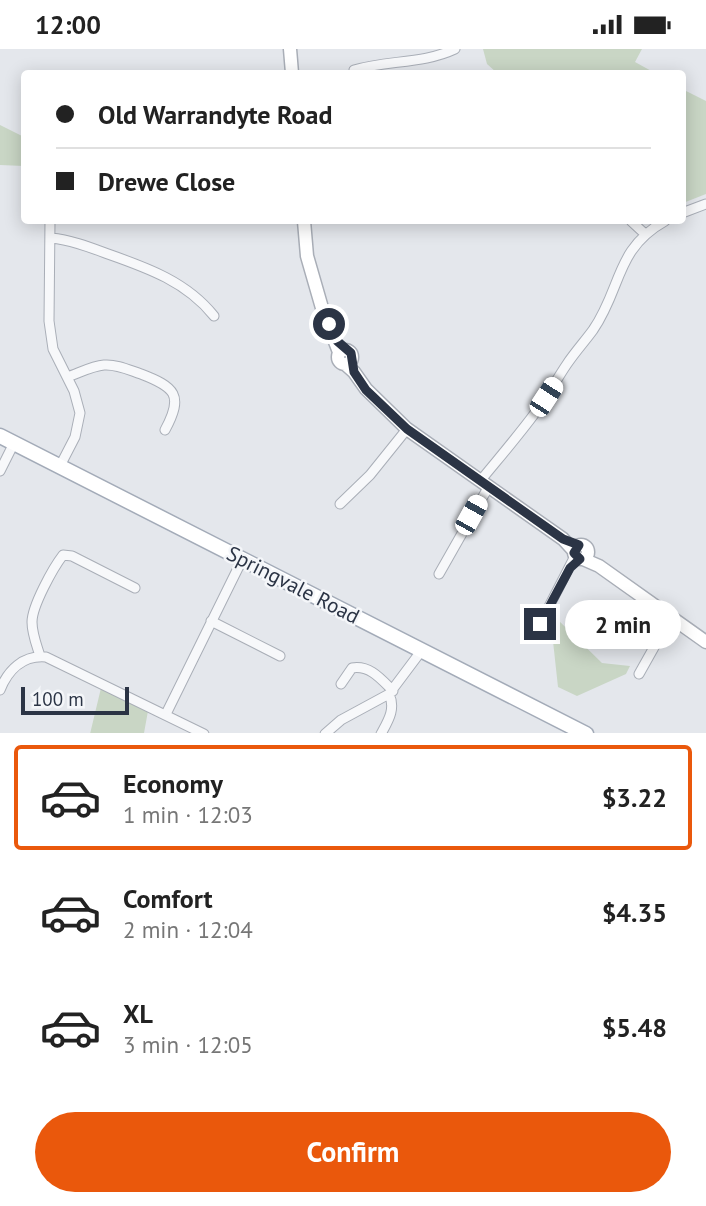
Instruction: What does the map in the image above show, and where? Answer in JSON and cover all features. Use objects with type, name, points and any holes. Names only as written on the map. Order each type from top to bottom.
[{"type":"main road","points":[[290,49],[292,70]]},
{"type":"main road","points":[[304,224],[307,255],[321,308],[366,390],[407,429],[563,539],[579,556],[599,566],[706,642]]},
{"type":"main road","name":"Springvale Road","points":[[0,436],[586,733]]},
{"type":"street","points":[[350,69],[391,62],[421,61],[439,57],[455,49]]},
{"type":"street","points":[[686,212],[706,204]]},
{"type":"street","points":[[51,224],[49,321],[53,349],[79,403],[80,413],[75,437],[60,466]]},
{"type":"street","points":[[634,224],[645,234]]},
{"type":"street","points":[[439,574],[485,483],[606,309],[627,256],[645,234],[660,224]]},
{"type":"street","points":[[51,238],[67,239],[143,265],[189,292],[214,316]]},
{"type":"street","points":[[68,377],[88,369],[111,365],[165,383],[173,391],[176,402],[173,415],[165,429]]},
{"type":"street","points":[[340,504],[370,475],[407,429]]},
{"type":"street","points":[[0,471],[14,443]]},
{"type":"street","points":[[40,656],[32,618],[63,555],[72,556],[135,588]]},
{"type":"street","points":[[540,624],[579,556]]},
{"type":"street","points":[[166,714],[242,560]]},
{"type":"street","points":[[639,674],[671,617]]},
{"type":"street","points":[[212,621],[280,656]]},
{"type":"street","points":[[325,733],[341,720],[391,693],[422,650]]},
{"type":"street","points":[[0,690],[18,664],[40,656],[52,658],[204,733]]},
{"type":"street","points":[[341,684],[352,668],[362,667],[377,675],[391,693],[392,700],[391,713],[381,733]]},
{"type":"green space","points":[[483,49],[642,49],[635,62],[650,70],[494,70],[487,64]]},
{"type":"green space","points":[[686,91],[706,101],[706,194],[686,202]]},
{"type":"green space","points":[[0,125],[21,136],[21,166],[0,165]]},
{"type":"green space","points":[[555,617],[602,663],[630,666],[626,674],[577,696],[558,687],[552,632]]},
{"type":"green space","points":[[101,688],[148,711],[144,733],[90,733]]},
{"type":"route","points":[[329,324],[336,340],[351,353],[354,372],[366,390],[407,429],[563,539],[579,545],[574,553],[576,558],[580,559],[570,568],[540,624]]}]
